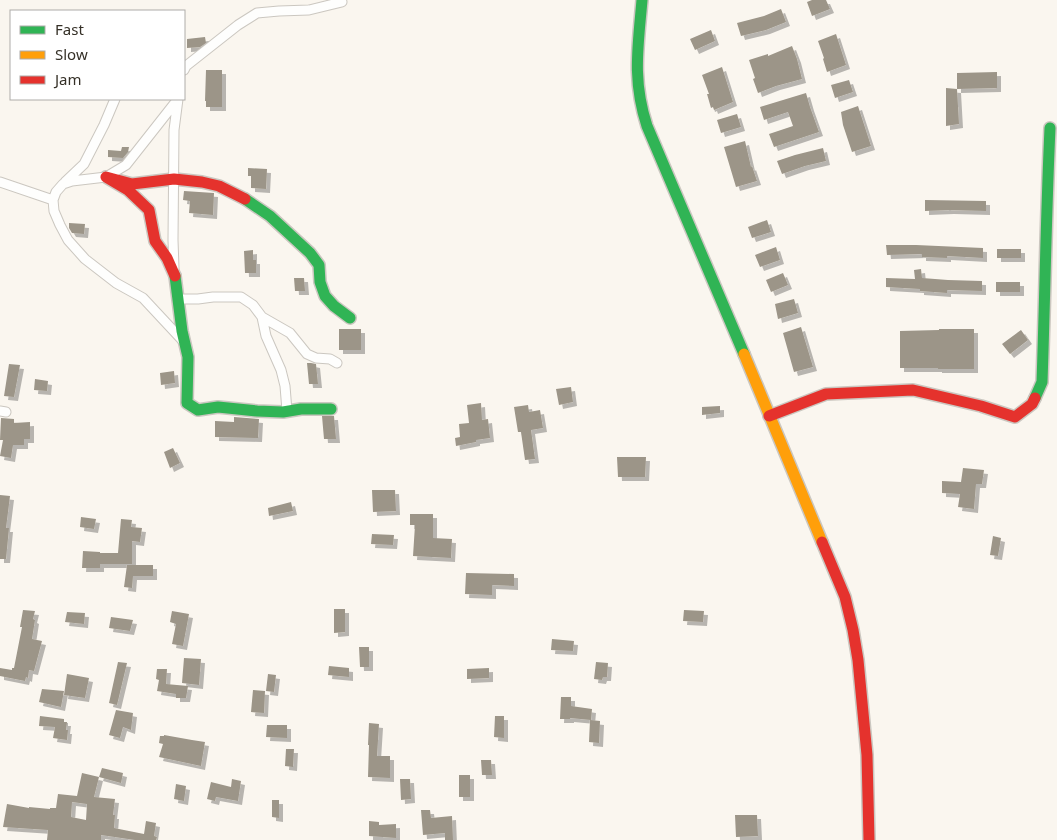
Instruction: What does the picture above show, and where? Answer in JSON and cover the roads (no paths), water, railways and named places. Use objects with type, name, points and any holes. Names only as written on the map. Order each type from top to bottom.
[{"type":"street","points":[[642,0],[637,60],[638,87],[647,126],[845,597],[858,660],[867,755],[869,840]]},
{"type":"street","points":[[185,68],[218,40],[258,13],[309,10],[342,2]]},
{"type":"street","points":[[115,100],[84,164],[56,192],[53,200],[54,211],[68,240],[85,259],[116,282],[143,298],[185,343]]},
{"type":"street","points":[[106,178],[126,165],[177,100]]},
{"type":"street","points":[[178,100],[174,130],[173,254],[182,331],[188,357],[187,403],[198,410],[218,407],[256,411],[331,409]]},
{"type":"street","points":[[769,416],[826,394],[913,390],[981,406],[1015,417],[1032,404],[1042,382],[1050,128]]},
{"type":"street","points":[[63,184],[72,181],[106,178],[132,184],[174,179],[219,186],[242,197],[270,216],[310,253],[319,265],[320,282],[325,296],[334,306],[350,318]]},
{"type":"street","points":[[106,178],[128,190],[148,210],[155,241],[167,258],[175,275]]},
{"type":"street","points":[[0,182],[53,200]]},
{"type":"street","points":[[178,299],[241,297],[253,305],[262,317],[290,333],[307,354],[316,358],[330,359],[337,363]]},
{"type":"street","points":[[262,317],[266,336],[281,370],[285,386],[287,411]]}]
